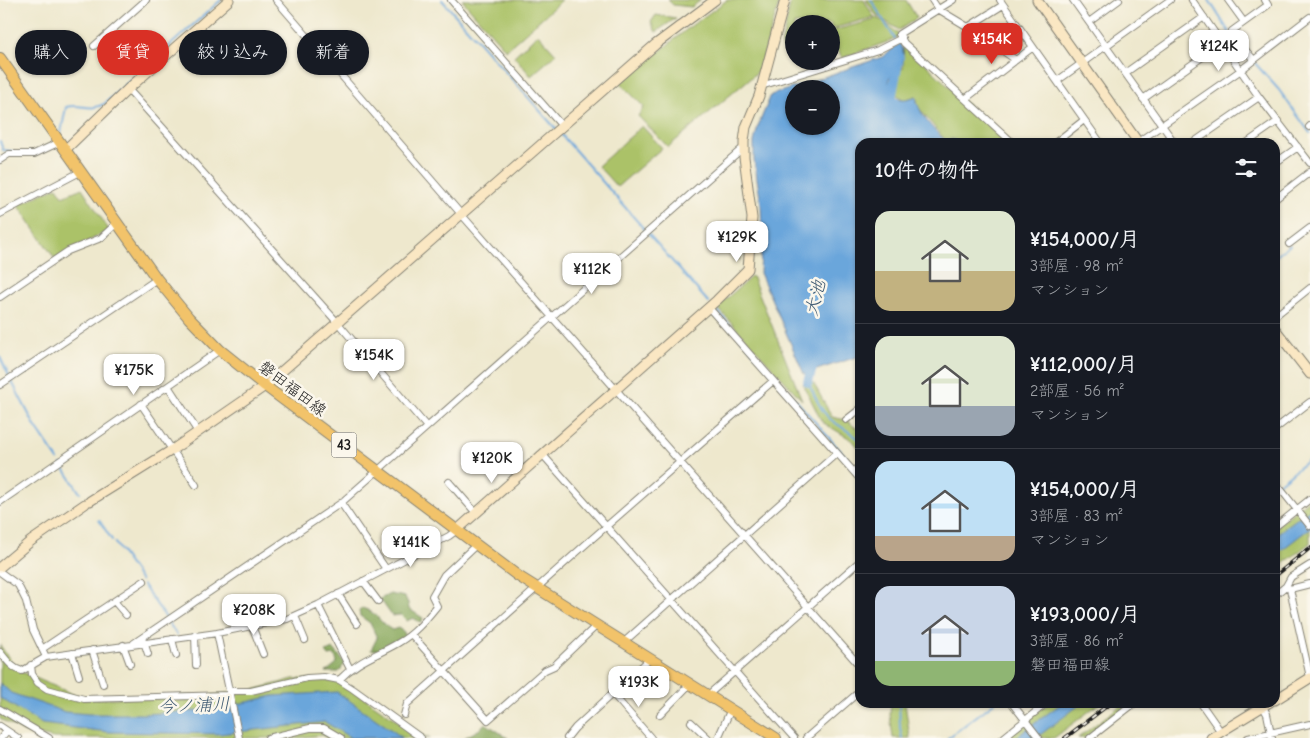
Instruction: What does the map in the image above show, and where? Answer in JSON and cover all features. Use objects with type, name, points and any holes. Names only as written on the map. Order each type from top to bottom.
[{"type":"main road","name":"磐田福田線","points":[[2,62],[157,279],[189,318],[220,350],[264,386],[538,588],[776,738]]},
{"type":"street","points":[[94,46],[146,0]]},
{"type":"street","points":[[0,160],[9,154],[34,154],[63,146],[228,0]]},
{"type":"street","points":[[276,0],[680,464],[855,660]]},
{"type":"street","points":[[451,0],[562,126]]},
{"type":"street","points":[[0,568],[31,541],[87,502],[172,450],[264,386],[656,44],[715,0]]},
{"type":"street","points":[[0,652],[17,670],[22,671],[46,657],[217,633],[287,620],[449,536],[457,530],[709,308],[748,269],[752,218],[744,147],[746,127],[761,86],[785,0]]},
{"type":"street","points":[[932,0],[938,9],[1016,60]]},
{"type":"street","points":[[953,0],[899,34],[904,43],[1008,138]]},
{"type":"street","points":[[1037,0],[1135,138]]},
{"type":"street","points":[[1073,0],[1171,138]]},
{"type":"street","points":[[1088,22],[1119,0]]},
{"type":"street","points":[[1057,81],[1170,0]]},
{"type":"street","points":[[1192,0],[1259,97],[1310,163]]},
{"type":"street","points":[[1228,0],[1244,22]]},
{"type":"street","points":[[1254,60],[1232,31],[1268,5],[1265,0]]},
{"type":"street","points":[[968,27],[1002,3],[1097,138]]},
{"type":"street","points":[[1125,73],[1204,17]]},
{"type":"street","points":[[1144,138],[1241,70],[1310,17]]},
{"type":"street","points":[[761,86],[878,50],[902,38]]},
{"type":"street","points":[[1143,99],[1222,44]]},
{"type":"street","points":[[964,99],[1033,47]]},
{"type":"street","points":[[128,89],[337,322],[427,427]]},
{"type":"street","points":[[1200,138],[1259,97]]},
{"type":"street","points":[[1061,138],[1084,120]]},
{"type":"street","points":[[1254,138],[1278,121]]},
{"type":"street","points":[[134,644],[341,503],[744,147]]},
{"type":"street","points":[[1280,160],[1298,147]]},
{"type":"street","points":[[0,213],[80,172]]},
{"type":"street","points":[[1280,196],[1310,172]]},
{"type":"street","points":[[0,297],[68,251],[101,238],[117,223]]},
{"type":"street","points":[[1289,244],[1310,228]]},
{"type":"street","points":[[0,385],[157,279]]},
{"type":"street","points":[[1280,312],[1310,288]]},
{"type":"street","points":[[709,308],[855,473]]},
{"type":"street","points":[[1280,335],[1310,374]]},
{"type":"street","points":[[0,502],[220,350]]},
{"type":"street","points":[[404,715],[407,704],[773,381]]},
{"type":"street","points":[[168,386],[198,432]]},
{"type":"street","points":[[1280,425],[1310,402]]},
{"type":"street","points":[[141,404],[196,485]]},
{"type":"street","points":[[846,420],[855,413]]},
{"type":"street","points":[[624,642],[837,453]]},
{"type":"street","points":[[543,455],[794,738]]},
{"type":"street","points":[[450,482],[476,514]]},
{"type":"street","points":[[1280,489],[1310,526]]},
{"type":"street","points":[[1280,524],[1298,511],[1310,499]]},
{"type":"street","points":[[341,503],[386,569]]},
{"type":"street","points":[[339,680],[350,669],[366,658],[398,643],[421,626],[437,606],[432,596],[444,575],[476,544]]},
{"type":"street","points":[[708,695],[855,565]]},
{"type":"street","points":[[1280,697],[1310,678],[1288,588],[1291,577],[1310,565]]},
{"type":"street","points":[[0,572],[18,585],[26,601],[33,630],[46,657]]},
{"type":"street","points":[[363,580],[378,600]]},
{"type":"street","points":[[42,649],[142,583]]},
{"type":"street","points":[[1280,592],[1288,588],[1310,584]]},
{"type":"street","points":[[338,594],[357,624]]},
{"type":"street","points":[[114,602],[126,615]]},
{"type":"street","points":[[318,605],[350,669]]},
{"type":"street","points":[[295,616],[305,640]]},
{"type":"street","points":[[411,634],[488,720],[545,670],[554,666],[597,625]]},
{"type":"street","points":[[252,626],[264,654]]},
{"type":"street","points":[[217,633],[238,738]]},
{"type":"street","points":[[195,636],[196,665]]},
{"type":"street","points":[[172,638],[176,655]]},
{"type":"street","points":[[144,642],[148,654]]},
{"type":"street","points":[[123,645],[130,664]]},
{"type":"street","points":[[92,650],[103,684]]},
{"type":"street","points":[[72,653],[79,676]]},
{"type":"street","points":[[566,738],[650,659]]},
{"type":"street","points":[[31,665],[32,674],[38,683],[47,689],[84,699],[229,695],[306,678],[324,677],[339,680],[354,689],[421,738]]},
{"type":"street","points":[[660,715],[690,684]]},
{"type":"street","points":[[612,693],[651,738]]},
{"type":"street","points":[[806,738],[855,694]]},
{"type":"street","points":[[1016,708],[1039,738]]},
{"type":"street","points":[[1003,738],[1041,708]]},
{"type":"street","points":[[1090,738],[1128,708]]},
{"type":"street","points":[[1204,708],[1221,732]]},
{"type":"street","points":[[1211,738],[1258,708]]},
{"type":"street","points":[[1262,708],[1267,714],[1271,736]]},
{"type":"street","points":[[0,709],[49,738]]},
{"type":"street","points":[[718,738],[731,710]]},
{"type":"street","points":[[691,722],[708,738]]},
{"type":"street","points":[[1248,738],[1271,736],[1310,724]]},
{"type":"street","points":[[0,726],[18,738]]},
{"type":"street","points":[[268,738],[310,728],[324,728],[341,738]]},
{"type":"street","points":[[1,738],[7,731]]},
{"type":"green space","points":[[462,0],[562,0],[506,50]]},
{"type":"green space","points":[[668,0],[701,0],[692,7],[673,5]]},
{"type":"green space","points":[[727,0],[780,0],[759,71],[668,147],[638,116],[644,107],[620,83],[691,26]]},
{"type":"green space","points":[[791,0],[864,0],[874,17],[840,26],[840,15],[788,15]]},
{"type":"green space","points":[[866,0],[906,0],[917,18],[899,30],[876,15]]},
{"type":"green space","points":[[656,15],[676,18],[656,32],[651,22]]},
{"type":"green space","points":[[874,17],[885,22],[900,36],[842,58],[840,54],[840,29],[874,20]]},
{"type":"green space","points":[[785,28],[785,50],[782,42]]},
{"type":"green space","points":[[538,34],[556,54],[531,76],[514,56]]},
{"type":"green space","points":[[904,43],[1002,138],[943,138],[918,107],[916,96],[904,100],[893,92],[889,82],[903,68]]},
{"type":"green space","points":[[642,126],[662,148],[617,187],[598,166]]},
{"type":"green space","points":[[57,187],[63,196],[82,188],[109,230],[55,259],[18,205]]},
{"type":"green space","points":[[733,224],[746,239],[739,260],[719,237]]},
{"type":"green space","points":[[752,276],[802,400],[717,307]]},
{"type":"green space","points":[[813,382],[832,417],[846,420],[855,427],[855,443],[822,422],[803,384]]},
{"type":"green space","points":[[1310,499],[1310,543],[1280,566],[1280,523]]},
{"type":"green space","points":[[390,594],[405,597],[409,609],[423,618],[421,623],[413,618],[407,621],[401,615],[392,616],[380,599]]},
{"type":"green space","points":[[362,608],[372,612],[392,630],[398,628],[404,632],[406,638],[377,650],[371,650],[377,638],[370,623],[360,616],[359,611]]},
{"type":"green space","points":[[0,645],[17,670],[84,699],[211,695],[253,690],[293,679],[339,680],[416,734],[431,738],[328,738],[322,735],[297,738],[54,738],[24,732],[0,719]]},
{"type":"green space","points":[[334,649],[345,663],[339,672],[326,672],[337,663],[335,655],[329,656],[326,652]]},
{"type":"green space","points":[[891,708],[906,708],[910,738],[893,738]]},
{"type":"green space","points":[[1042,708],[1093,708],[1054,738],[1003,738]]},
{"type":"green space","points":[[1117,708],[1125,708],[1085,738],[1078,738]]},
{"type":"green space","points":[[485,723],[508,738],[464,738],[480,729]]},
{"type":"water","points":[[900,43],[904,55],[902,63],[889,78],[891,90],[900,99],[916,96],[923,114],[935,131],[943,138],[855,138],[855,358],[804,374],[760,273],[761,204],[754,160],[754,142],[758,126],[771,95],[785,90],[785,135],[840,135],[840,80],[815,80],[882,57]]},
{"type":"water","points":[[1310,509],[1310,528],[1280,551],[1280,531]]},
{"type":"water","points":[[0,683],[11,693],[65,712],[89,714],[145,714],[213,710],[273,696],[337,692],[403,738],[351,738],[325,722],[220,734],[109,732],[42,724],[0,698]]},
{"type":"water","points":[[1055,708],[1075,708],[1036,738],[1015,738]]},
{"type":"waterway","points":[[61,133],[66,107],[94,107],[104,104],[221,0]]},
{"type":"waterway","points":[[442,0],[556,129]]},
{"type":"waterway","points":[[871,0],[895,39]]},
{"type":"waterway","points":[[1209,0],[1229,32]]},
{"type":"waterway","name":"大池","points":[[890,104],[899,57]]},
{"type":"waterway","points":[[1254,62],[1279,90],[1310,133]]},
{"type":"waterway","points":[[559,132],[709,303]]},
{"type":"waterway","points":[[0,141],[3,150],[12,151]]},
{"type":"waterway","points":[[1280,253],[1290,245]]},
{"type":"waterway","points":[[713,306],[855,467]]},
{"type":"waterway","points":[[0,357],[9,376]]},
{"type":"waterway","name":"大池","points":[[808,382],[814,360]]},
{"type":"waterway","points":[[11,380],[35,426],[58,460]]},
{"type":"waterway","points":[[808,382],[825,414],[855,436]]},
{"type":"waterway","points":[[1280,482],[1310,459]]},
{"type":"waterway","points":[[61,464],[80,493]]},
{"type":"waterway","points":[[99,520],[112,540]]},
{"type":"waterway","points":[[115,543],[141,581]]},
{"type":"waterway","points":[[143,585],[166,618]]},
{"type":"waterway","points":[[168,622],[177,635]]},
{"type":"waterway","points":[[899,708],[902,738]]},
{"type":"waterway","points":[[948,738],[987,708]]},
{"type":"railway","points":[[1280,572],[1310,548]]},
{"type":"railway","points":[[1065,738],[1104,708]]},
{"type":"water label","name":"今ノ浦川","points":[[194,705]]}]
